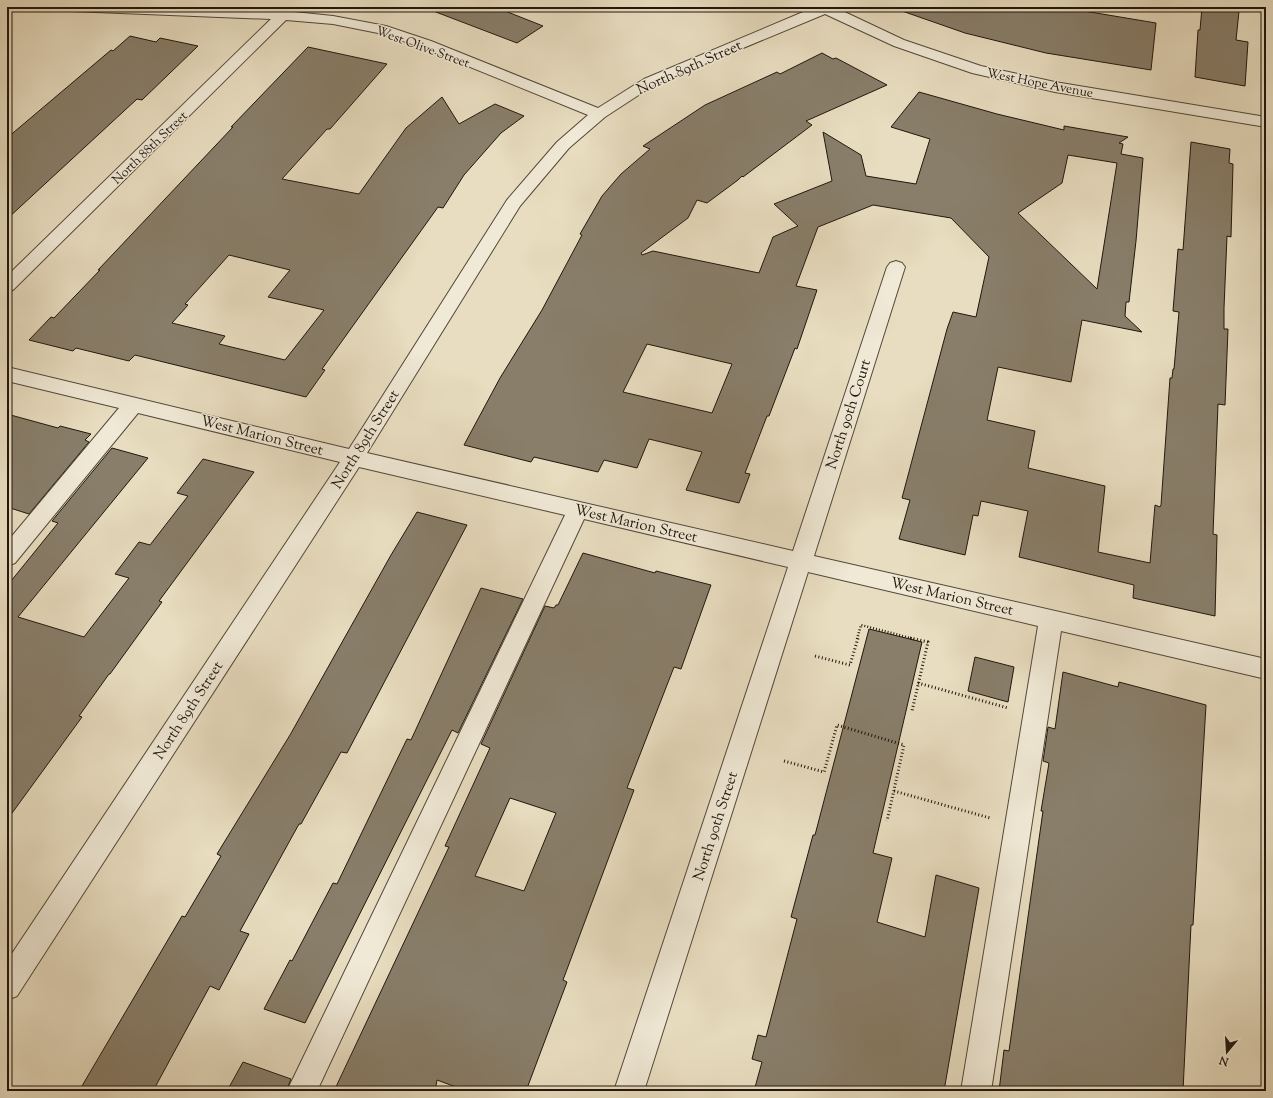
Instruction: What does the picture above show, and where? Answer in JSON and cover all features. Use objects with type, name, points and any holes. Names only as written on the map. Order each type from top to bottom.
[{"type":"street","name":"West Olive Street","points":[[71,7],[287,11],[381,29],[426,44],[599,114]]},
{"type":"street","name":"North 89th Street","points":[[7,986],[354,458],[513,204],[563,145],[599,114],[649,82],[823,8]]},
{"type":"street","name":"West Hope Avenue","points":[[823,8],[899,43],[977,70],[1055,87],[1266,122]]},
{"type":"street","name":"North 88th Street","points":[[7,286],[287,11]]},
{"type":"street","name":"North 90th Court","points":[[800,561],[896,267]]},
{"type":"street","name":"West Marion Street","points":[[7,374],[354,458],[1051,618],[1266,669]]},
{"type":"street","points":[[7,557],[134,404]]},
{"type":"street","points":[[302,1091],[578,510]]},
{"type":"street","name":"North 90th Street","points":[[629,1091],[800,561]]},
{"type":"street","points":[[976,1091],[1051,618]]},
{"type":"path","points":[[815,656],[850,665],[861,625],[928,642],[912,711]]},
{"type":"path","points":[[918,684],[1035,715]]},
{"type":"path","points":[[784,761],[824,772],[837,725],[904,745],[887,821]]},
{"type":"path","points":[[894,791],[1018,826]]},
{"type":"building","points":[[428,7],[495,7],[543,26],[517,43],[428,9]]},
{"type":"building","points":[[903,7],[1060,7],[1156,23],[1151,70],[1046,53],[965,33],[902,11]]},
{"type":"building","points":[[1202,7],[1217,7],[1239,11],[1236,40],[1248,42],[1245,86],[1195,77],[1198,30],[1200,30]]},
{"type":"building","points":[[130,36],[156,42],[160,38],[198,46],[142,100],[137,99],[7,219],[7,138],[111,50],[113,51]]},
{"type":"building","points":[[308,47],[387,64],[330,129],[327,129],[282,179],[359,194],[406,128],[442,97],[459,124],[495,104],[524,116],[501,133],[464,175],[443,208],[438,207],[322,369],[325,370],[306,397],[135,355],[129,361],[76,348],[73,351],[29,340],[51,317],[54,318],[100,270],[98,270],[233,127],[231,127]],"holes":[[[229,255],[290,270],[268,297],[324,310],[285,360],[219,344],[225,336],[172,323],[188,305],[185,304]]]},
{"type":"building","points":[[822,53],[833,59],[836,58],[887,85],[806,121],[812,125],[743,177],[742,176],[707,203],[697,200],[688,218],[641,253],[642,255],[653,251],[759,273],[773,237],[798,226],[774,204],[832,181],[823,132],[861,155],[866,176],[916,184],[930,139],[891,127],[919,92],[997,114],[1064,130],[1064,126],[1128,137],[1119,143],[1123,144],[1121,154],[1143,158],[1136,241],[1129,302],[1126,302],[1125,316],[1142,332],[1082,320],[1071,382],[998,367],[987,420],[1035,431],[1028,468],[1105,486],[1098,552],[1150,563],[1155,505],[1160,507],[1161,505],[1170,378],[1172,378],[1174,369],[1179,312],[1173,311],[1178,249],[1183,250],[1191,142],[1230,149],[1229,163],[1233,164],[1231,237],[1227,236],[1224,308],[1224,329],[1228,329],[1225,405],[1218,404],[1213,534],[1217,535],[1215,616],[1133,598],[1134,585],[1019,557],[1028,511],[981,501],[978,516],[973,515],[965,555],[899,539],[910,500],[902,498],[947,329],[953,312],[976,317],[989,257],[951,218],[873,205],[818,227],[796,286],[817,290],[797,349],[795,348],[745,473],[750,474],[739,503],[686,490],[702,452],[649,439],[637,468],[604,460],[598,472],[534,457],[531,462],[464,445],[500,378],[542,310],[582,235],[580,234],[602,196],[621,174],[650,149],[643,146],[705,105],[777,72],[780,74]],"holes":[[[1068,155],[1117,163],[1097,289],[1018,213],[1062,183]],[[647,344],[732,364],[712,413],[623,392]]]},
{"type":"building","points":[[7,414],[58,428],[60,426],[91,434],[85,440],[89,442],[29,514],[7,507]]},
{"type":"building","points":[[112,448],[148,458],[18,617],[84,637],[129,578],[115,574],[139,542],[150,545],[188,496],[177,493],[203,459],[254,472],[159,601],[162,602],[79,716],[82,717],[7,820],[7,586],[58,523],[52,521]]},
{"type":"building","points":[[417,512],[467,525],[347,753],[341,752],[240,931],[249,934],[219,990],[210,986],[153,1091],[79,1091],[182,916],[185,917],[221,856],[217,854],[290,735],[391,555]]},
{"type":"building","points":[[583,553],[655,573],[656,571],[711,585],[681,669],[674,667],[627,788],[634,790],[563,980],[567,982],[526,1091],[467,1091],[437,1080],[435,1091],[334,1091],[449,847],[445,846],[490,748],[481,744],[545,606],[554,608],[558,605]],"holes":[[[510,798],[556,813],[524,891],[475,876]]]},
{"type":"building","points":[[481,588],[523,599],[458,733],[452,730],[305,1023],[264,1009],[290,960],[292,961],[333,883],[337,884],[407,739],[411,740]]},
{"type":"building","points":[[869,629],[922,642],[873,853],[892,858],[877,922],[925,937],[936,875],[979,888],[944,1091],[754,1091],[762,1062],[752,1059],[758,1035],[766,1037],[797,919],[791,917],[813,835],[815,835]]},
{"type":"building","points":[[975,657],[1014,667],[1008,702],[968,691]]},
{"type":"building","points":[[1063,672],[1118,687],[1119,682],[1206,705],[1193,925],[1191,925],[1183,1091],[999,1091],[1004,1050],[1009,1051],[1043,811],[1041,811],[1049,763],[1043,761],[1048,727],[1055,729]]},
{"type":"building","points":[[243,1062],[291,1079],[286,1091],[227,1091]]}]
